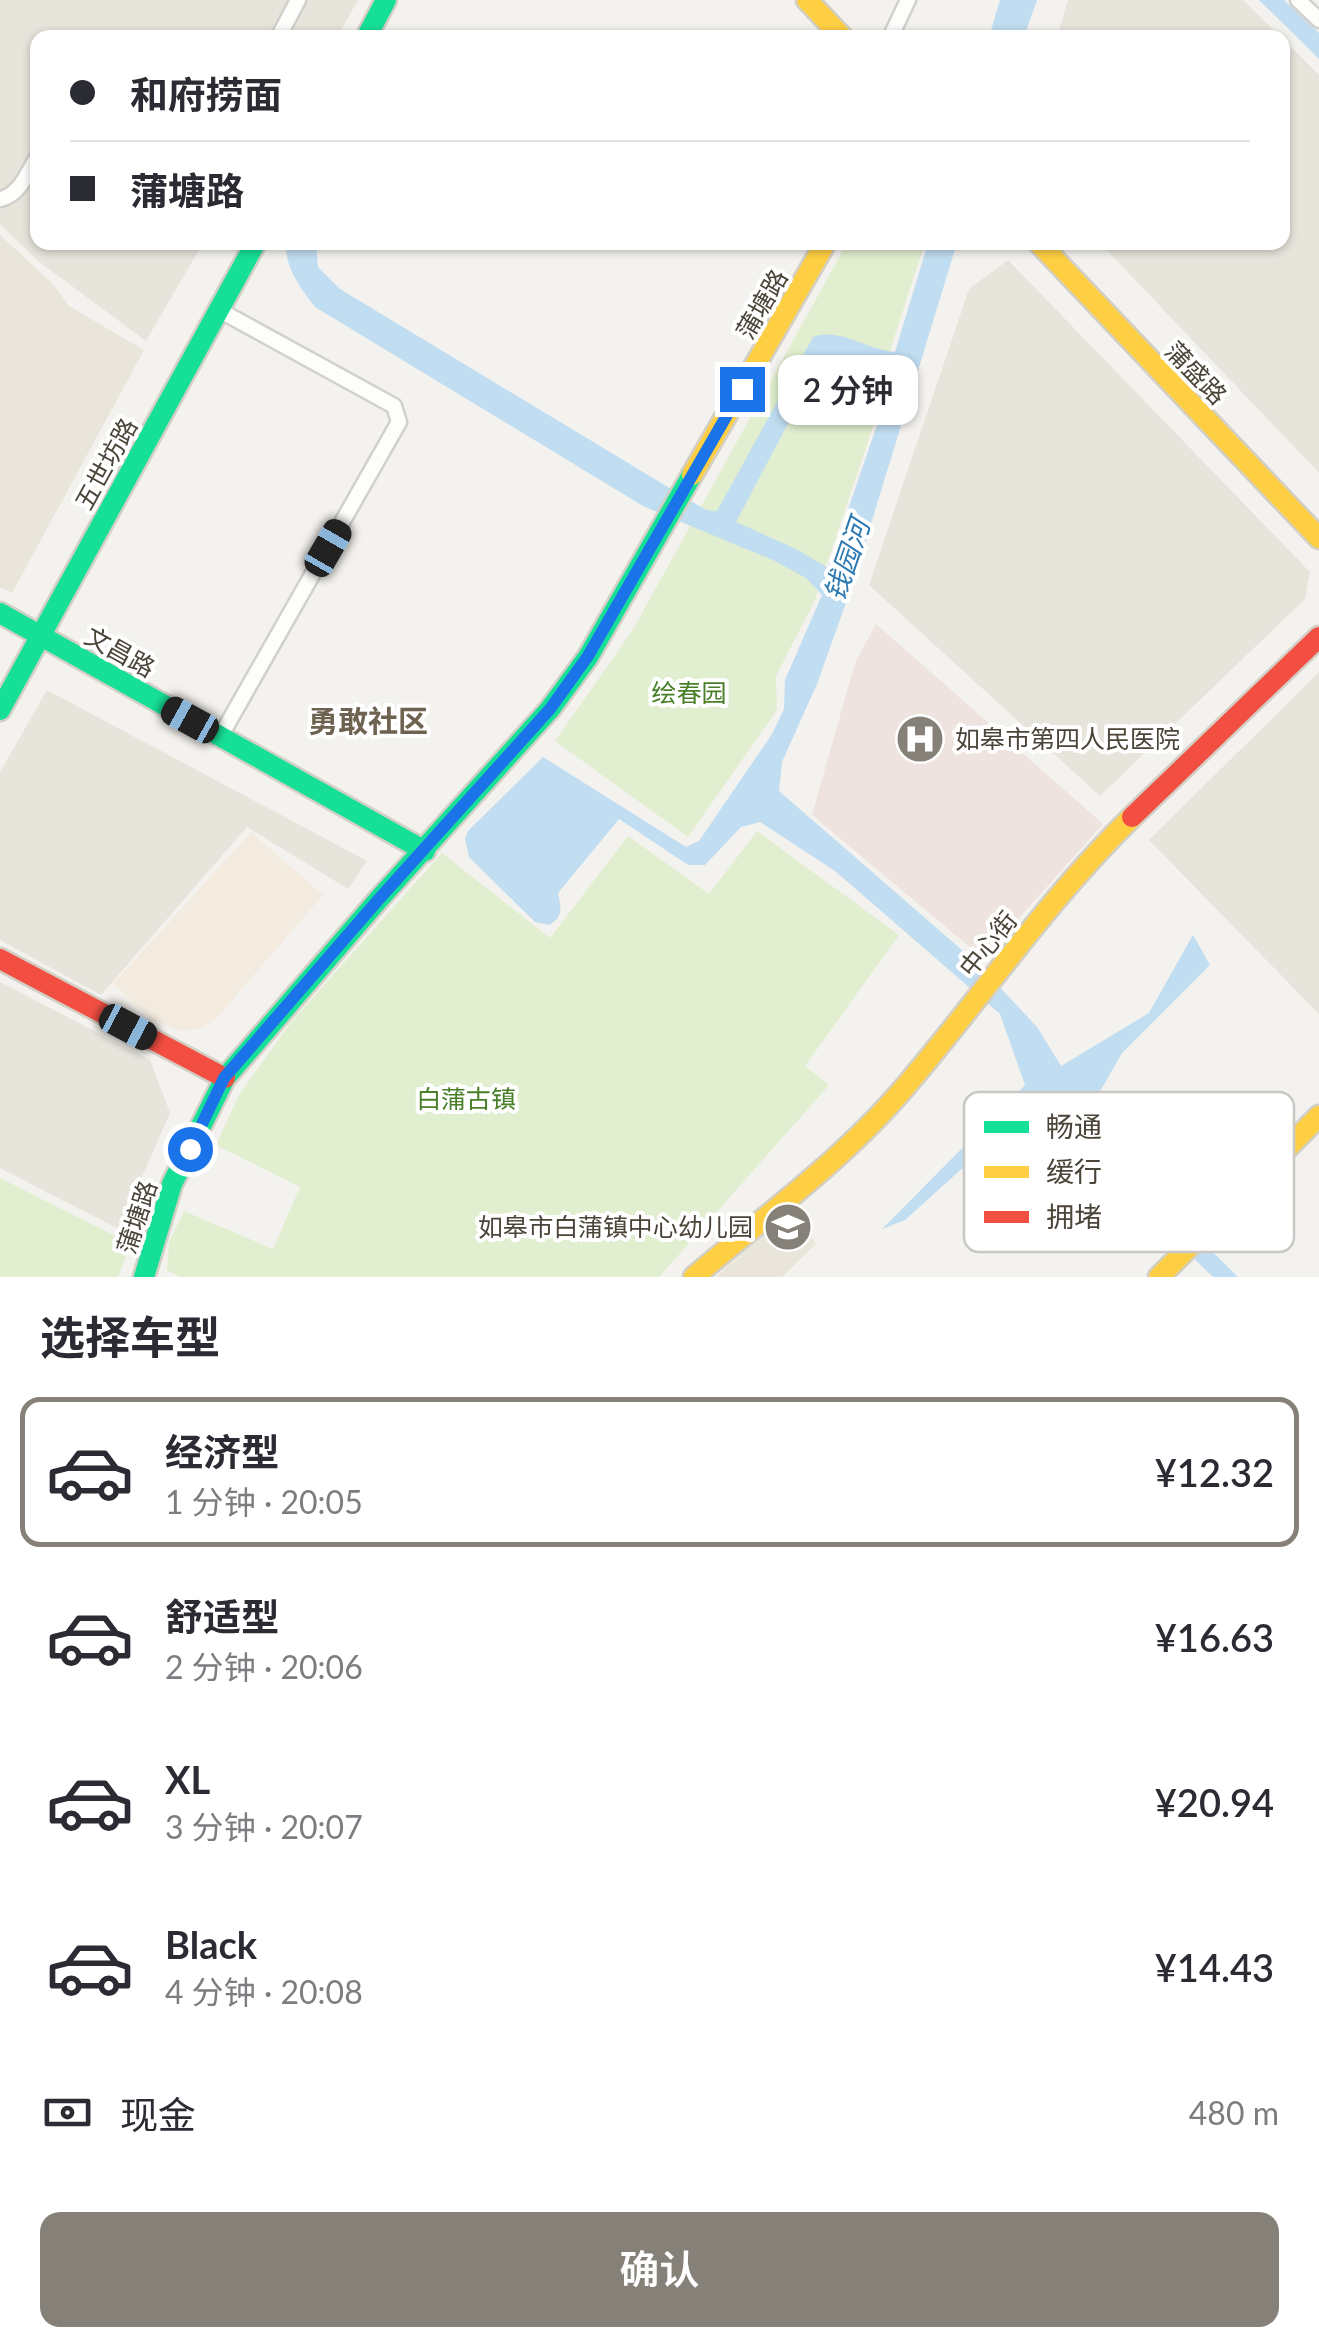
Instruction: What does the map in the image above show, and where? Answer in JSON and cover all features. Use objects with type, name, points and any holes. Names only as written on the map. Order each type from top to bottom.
[{"type":"street","points":[[282,30],[298,0]]},
{"type":"street","points":[[370,30],[386,0]]},
{"type":"street","points":[[807,0],[835,30]]},
{"type":"street","points":[[820,0],[848,30]]},
{"type":"street","points":[[894,30],[908,0]]},
{"type":"street","points":[[1298,0],[1319,20]]},
{"type":"street","points":[[0,199],[17,190],[30,169]]},
{"type":"street","name":"五世坊路","points":[[0,710],[252,250]]},
{"type":"street","name":"蒲塘路","points":[[144,1277],[172,1184],[224,1078],[550,709],[588,656],[821,250]]},
{"type":"street","name":"蒲盛路","points":[[1046,250],[1319,538]]},
{"type":"street","name":"蒲盛路","points":[[1061,250],[1319,520]]},
{"type":"street","points":[[220,310],[394,406],[399,422],[220,737]]},
{"type":"street","name":"文昌路","points":[[0,613],[425,850]]},
{"type":"street","name":"中心街","points":[[694,1277],[844,1149],[903,1090],[996,973],[1122,827],[1319,637]]},
{"type":"street","points":[[0,959],[224,1078]]},
{"type":"street","points":[[1294,1141],[1319,1116]]},
{"type":"street","points":[[1159,1277],[1183,1252]]},
{"type":"shaded area","points":[[0,0],[358,0],[341,30],[30,30],[30,250],[199,250],[146,341],[38,261],[0,224]]},
{"type":"shaded area","points":[[1068,0],[1243,0],[1274,30],[1059,30]]},
{"type":"shaded area","points":[[1290,46],[1319,75],[1319,473],[1107,250],[1290,250]]},
{"type":"shaded area","points":[[0,235],[53,284],[69,306],[144,350],[12,593],[0,587]]},
{"type":"shaded area","points":[[1008,260],[1310,572],[1305,599],[1100,796],[869,585],[969,289]]},
{"type":"shaded area","name":"如皋市第四人民医院","points":[[876,624],[1103,824],[983,958],[812,815],[855,663]]},
{"type":"shaded area","points":[[1319,672],[1319,1014],[1149,840]]},
{"type":"shaded area","points":[[47,690],[367,861],[348,889],[247,827],[101,995],[0,940],[0,772]]},
{"type":"shaded area","points":[[251,832],[323,895],[215,1020],[199,1029],[181,1031],[152,1020],[113,984]]},
{"type":"shaded area","points":[[0,982],[150,1060],[170,1113],[119,1229],[0,1168]]},
{"type":"shaded area","name":"如皋市白蒲镇中心幼儿园","points":[[792,1209],[816,1244],[782,1277],[716,1277]]},
{"type":"green space","name":"绘春园","points":[[843,250],[923,250],[891,347],[883,397],[814,602],[776,676],[777,710],[688,837],[555,741],[632,631]]},
{"type":"green space","name":"白蒲古镇","points":[[757,831],[899,935],[805,1066],[829,1085],[659,1277],[181,1277],[167,1271],[169,1242],[184,1211],[273,1249],[300,1187],[216,1145],[239,1095],[292,1021],[442,853],[550,938],[628,836],[709,894]]},
{"type":"green space","points":[[0,1178],[131,1244],[118,1277],[0,1277]]},
{"type":"water","points":[[1000,0],[1037,0],[1026,30],[991,30]]},
{"type":"water","points":[[1259,0],[1284,0],[1319,33],[1319,59]]},
{"type":"water","name":"钱园河","points":[[286,250],[317,250],[318,267],[340,289],[706,510],[717,511],[813,337],[833,335],[895,352],[926,250],[955,250],[851,589],[817,684],[782,762],[779,791],[978,964],[1037,1027],[1061,1066],[1149,1013],[1193,935],[1210,965],[1122,1053],[1100,1092],[1018,1092],[1025,1085],[1000,1014],[835,871],[760,822],[741,827],[705,865],[688,865],[619,819],[558,893],[560,911],[549,925],[535,922],[469,857],[465,839],[468,831],[543,757],[686,847],[699,841],[772,734],[784,709],[785,680],[822,595],[806,578],[775,561],[643,506],[315,307],[294,277]],"holes":[[[825,359],[879,378],[889,390],[828,568],[736,522]]]},
{"type":"water","points":[[964,1146],[964,1167],[905,1220],[882,1229]]},
{"type":"water","points":[[1187,1252],[1213,1252],[1238,1277],[1213,1277]]},
{"type":"traffic: fast","points":[[370,30],[386,0]]},
{"type":"traffic: fast","points":[[0,710],[252,250]]},
{"type":"traffic: fast","points":[[144,1277],[172,1184],[225,1078],[550,709],[588,657],[692,475]]},
{"type":"traffic: fast","points":[[0,613],[425,851]]},
{"type":"traffic: slow","points":[[807,0],[835,30]]},
{"type":"traffic: slow","points":[[692,475],[821,250]]},
{"type":"traffic: slow","points":[[1046,250],[1319,538]]},
{"type":"traffic: slow","points":[[694,1277],[831,1162],[882,1113],[1072,881],[1132,817]]},
{"type":"traffic: slow","points":[[1294,1141],[1319,1116]]},
{"type":"traffic: slow","points":[[1159,1277],[1184,1252]]},
{"type":"traffic: jam","points":[[1132,817],[1319,637]]},
{"type":"traffic: jam","points":[[0,959],[225,1078]]},
{"type":"place","name":"如皋市第四人民医院","points":[[920,739]]},
{"type":"place","name":"如皋市白蒲镇中心幼儿园","points":[[788,1227]]},
{"type":"district","name":"勇敢社区","points":[[368,722]]},
{"type":"route","points":[[190,1149],[224,1078],[550,709],[588,656],[742,389]]}]
